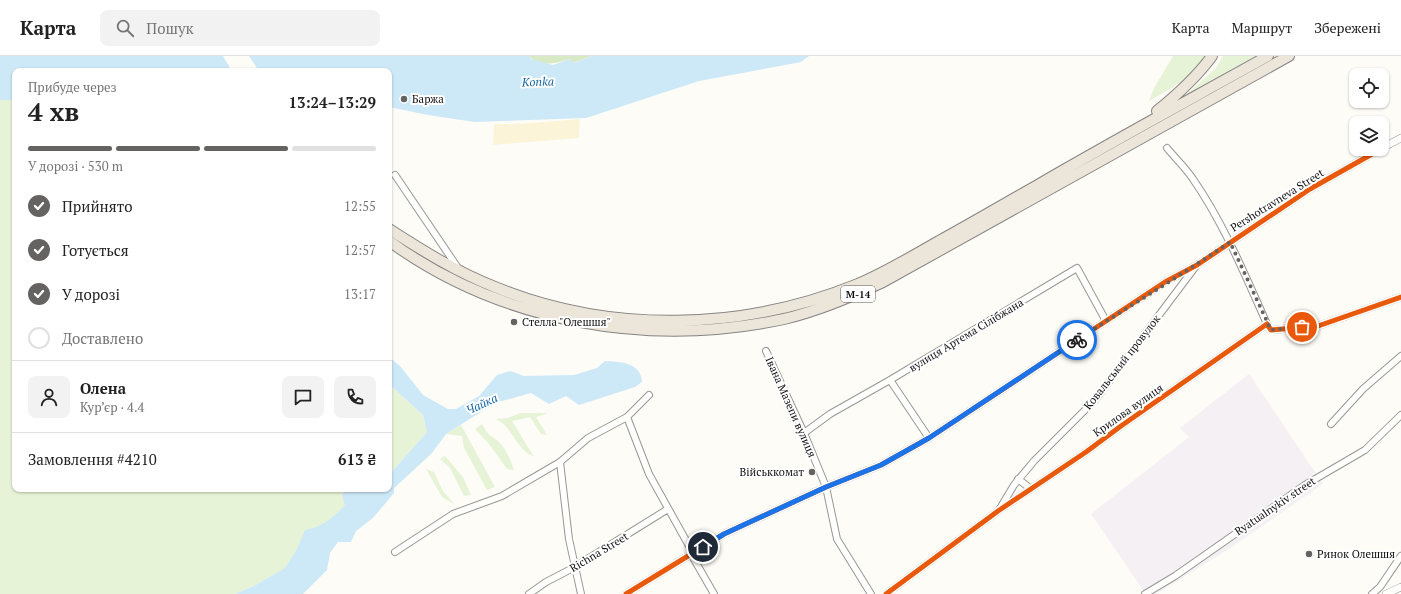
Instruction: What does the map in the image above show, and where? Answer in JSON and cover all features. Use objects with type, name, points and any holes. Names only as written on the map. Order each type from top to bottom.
[{"type":"highway","points":[[1132,130],[1183,90],[1201,72],[1212,56]]},
{"type":"highway","name":"М-14","points":[[392,231],[460,271],[495,287],[545,304],[586,314],[668,322],[711,320],[790,306],[827,296],[860,283],[915,255],[1132,130],[1268,56]]},
{"type":"highway","name":"М-14","points":[[392,243],[421,263],[487,296],[536,312],[579,323],[626,329],[677,331],[723,330],[785,319],[850,297],[883,282],[1291,56]]},
{"type":"street","name":"Pershotravneva Street","points":[[1389,145],[1401,138]]},
{"type":"street","points":[[1167,148],[1192,177],[1230,242],[1271,330],[1318,326],[1401,297]]},
{"type":"street","name":"Pershotravneva Street","points":[[626,594],[724,534],[826,487],[881,465],[929,438],[1166,282],[1197,265],[1310,189],[1369,156]]},
{"type":"street","points":[[395,175],[460,271]]},
{"type":"street","name":"Ковальський провулок","points":[[998,511],[1018,479],[1095,400],[1197,265]]},
{"type":"street","name":"вулиця Артема Сілібжана","points":[[804,433],[830,414],[890,380],[1077,268],[1106,321]]},
{"type":"street","name":"Крилова вулиця","points":[[886,594],[998,511],[1032,489],[1267,324]]},
{"type":"street","name":"Івана Мазепи вулиця","points":[[766,351],[804,433],[826,487],[837,539],[871,594]]},
{"type":"street","points":[[1331,424],[1363,389],[1401,356]]},
{"type":"street","points":[[890,380],[929,438]]},
{"type":"street","points":[[395,552],[453,514],[502,496],[560,462],[588,438],[627,417],[650,394]]},
{"type":"street","name":"Ryatualnykiv street","points":[[1145,594],[1175,576],[1305,485],[1365,450],[1401,415]]},
{"type":"street","points":[[627,417],[649,474],[714,594]]},
{"type":"street","points":[[560,462],[569,539],[581,594]]},
{"type":"street","points":[[1018,479],[1032,489]]},
{"type":"street","name":"Richna Street","points":[[529,594],[546,582],[575,567],[668,509]]},
{"type":"street","points":[[1372,594],[1380,587],[1401,556]]},
{"type":"street","points":[[1386,594],[1401,587]]},
{"type":"shaded area","points":[[1249,374],[1323,484],[1232,547],[1156,594],[1146,594],[1091,514],[1189,437],[1180,428]]},
{"type":"green space","points":[[529,56],[592,56],[573,63],[570,59],[549,64],[533,60]]},
{"type":"green space","points":[[1173,56],[1206,56],[1188,76],[1149,101],[1154,88]]},
{"type":"green space","points":[[1223,56],[1255,56],[1184,97],[1216,68]]},
{"type":"green space","points":[[0,100],[12,100],[12,492],[373,492],[285,568],[254,586],[235,594],[0,594]]},
{"type":"green space","points":[[392,387],[423,415],[427,432],[392,472]]},
{"type":"green space","points":[[521,413],[548,413],[536,417],[547,435],[541,434],[530,417],[512,421],[534,457],[522,449],[506,427],[496,419],[507,418]]},
{"type":"green space","points":[[482,424],[488,433],[504,448],[514,470],[507,469],[489,444],[475,429]]},
{"type":"green space","points":[[461,425],[495,487],[487,490],[464,448],[462,436],[446,434]]},
{"type":"green space","points":[[446,434],[431,454],[394,488],[394,493],[386,496],[388,492],[392,492],[392,486]]},
{"type":"green space","points":[[445,456],[463,477],[471,495],[464,496],[450,468],[440,459]]},
{"type":"green space","points":[[426,469],[434,472],[443,491],[455,505],[442,497]]},
{"type":"sand","points":[[580,119],[579,138],[493,145],[494,124]]},
{"type":"water","name":"Konka","points":[[0,56],[529,56],[531,59],[553,65],[570,59],[574,63],[592,56],[809,56],[801,62],[699,81],[586,118],[475,122],[392,108],[392,68],[12,68],[12,100],[0,100]]},
{"type":"water","name":"Чайка","points":[[392,359],[400,366],[423,395],[448,409],[456,409],[479,396],[497,375],[510,371],[524,376],[574,375],[597,368],[605,361],[611,361],[629,364],[638,370],[641,375],[642,382],[635,387],[579,405],[566,396],[549,404],[531,393],[495,403],[446,434],[431,454],[394,488],[394,493],[373,518],[356,531],[351,542],[338,542],[330,553],[327,570],[303,594],[235,594],[254,586],[285,568],[297,549],[305,530],[317,527],[327,521],[345,505],[342,495],[344,492],[392,492],[392,472],[427,432],[423,415],[392,387]]},
{"type":"pier","points":[[223,56],[249,56],[257,68],[230,68]]},
{"type":"cycle path","points":[[626,594],[724,534],[826,487],[881,465],[929,438],[1165,282],[1197,265],[1310,189],[1369,156]]},
{"type":"cycle path","points":[[886,594],[998,511],[1086,452],[1267,324],[1271,330],[1318,326],[1401,297]]},
{"type":"way so far","points":[[1077,340],[1166,282],[1197,265],[1230,242],[1271,330],[1302,327]]},
{"type":"place","name":"Баржа","points":[[404,99]]},
{"type":"place","name":"Стелла \"Олешшя\"","points":[[514,322]]},
{"type":"place","name":"Військкомат","points":[[812,472]]},
{"type":"place","name":"Ринок Олешшя","points":[[1309,554]]},
{"type":"route","points":[[703,547],[724,534],[826,487],[881,465],[929,438],[1077,340]]}]
